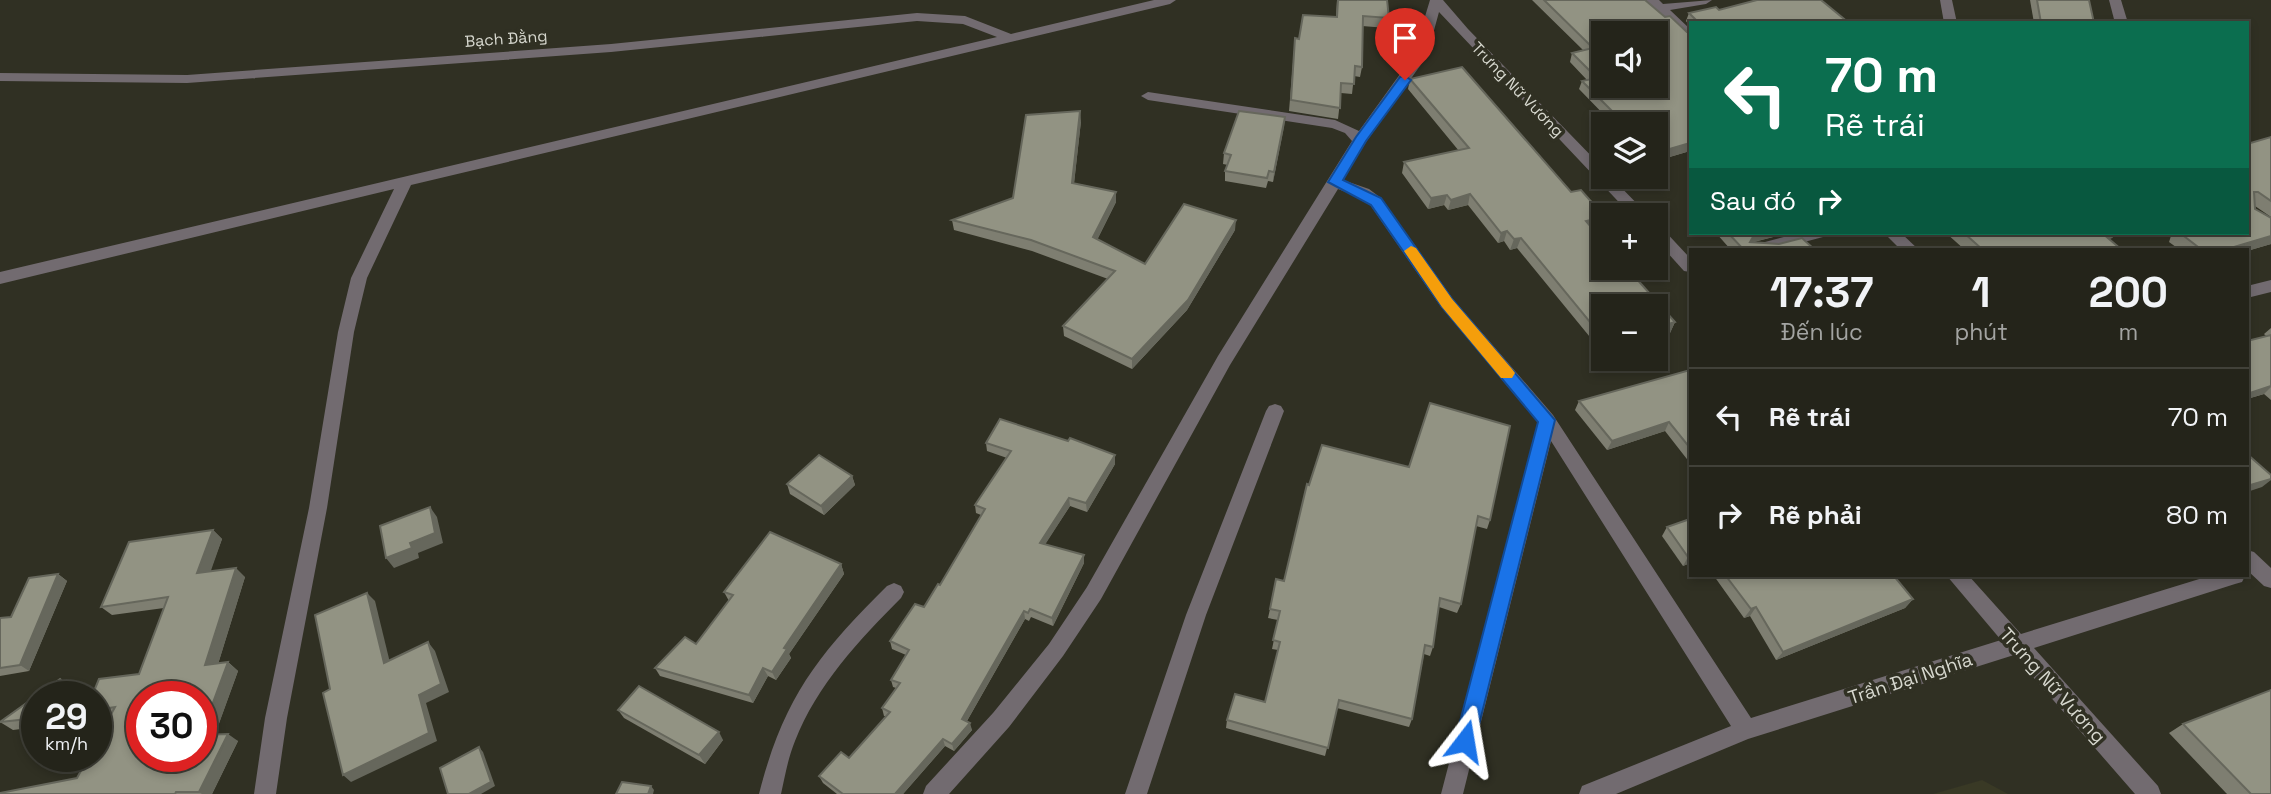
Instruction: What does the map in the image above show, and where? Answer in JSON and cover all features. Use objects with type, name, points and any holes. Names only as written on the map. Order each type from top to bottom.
[{"type":"street","points":[[0,278],[1170,0]]},
{"type":"street","points":[[934,794],[1001,720],[1056,650],[1094,593],[1224,361],[1360,140],[1420,56],[1436,0]]},
{"type":"street","name":"Trưng Nữ Vương","points":[[1436,0],[1463,32],[1591,165]]},
{"type":"street","points":[[1656,4],[1706,0]]},
{"type":"street","points":[[1946,0],[1951,21]]},
{"type":"street","points":[[2115,0],[2121,21]]},
{"type":"street","points":[[1656,4],[1689,35]]},
{"type":"street","name":"Bạch Đằng","points":[[0,77],[187,79],[611,48],[917,17],[956,16],[1009,38]]},
{"type":"street","points":[[1148,96],[1335,124],[1350,130],[1360,140]]},
{"type":"street","points":[[265,794],[276,718],[318,508],[346,332],[359,278],[405,182]]},
{"type":"street","points":[[1335,182],[1364,193],[1376,202],[1447,303],[1547,420],[1746,730]]},
{"type":"street","name":"Trưng Nữ Vương","points":[[1615,189],[1628,203]]},
{"type":"street","points":[[1763,248],[1810,235]]},
{"type":"street","points":[[1894,235],[1909,248]]},
{"type":"street","points":[[1668,244],[1689,266]]},
{"type":"street","points":[[2249,292],[2271,286]]},
{"type":"street","points":[[1136,794],[1196,615],[1275,411]]},
{"type":"street","points":[[1452,794],[1547,420]]},
{"type":"street","name":"Trưng Nữ Vương","points":[[1958,577],[2150,794]]},
{"type":"street","name":"Trần Đại Nghĩa","points":[[1590,794],[1746,730],[2232,577]]},
{"type":"street","points":[[771,794],[784,740],[801,705],[835,652],[894,592]]},
{"type":"shaded area","points":[[1982,780],[2008,794],[1933,794]]},
{"type":"building","points":[[1338,0],[1387,0],[1389,18],[1363,16],[1362,67],[1355,66],[1354,84],[1341,83],[1340,108],[1291,100],[1295,38],[1299,39],[1303,15],[1337,17]]},
{"type":"building","points":[[1544,0],[1645,0],[1689,33],[1689,143],[1668,149],[1668,112],[1613,112],[1599,98],[1668,98],[1668,21],[1591,21],[1591,46]]},
{"type":"building","points":[[1757,0],[1821,0],[1847,21],[1696,21],[1689,13],[1716,7],[1719,10]]},
{"type":"building","points":[[2037,0],[2089,0],[2094,21],[2041,21]]},
{"type":"building","points":[[1591,48],[1591,72],[1572,53]]},
{"type":"building","points":[[1462,67],[1571,192],[1581,190],[1592,203],[1591,220],[1586,221],[1591,227],[1591,280],[1638,280],[1650,294],[1591,294],[1591,323],[1521,238],[1514,239],[1507,231],[1501,233],[1470,194],[1451,200],[1447,195],[1431,198],[1404,162],[1469,148],[1410,79]]},
{"type":"building","points":[[1591,79],[1591,90],[1582,81]]},
{"type":"building","points":[[1080,111],[1072,183],[1116,192],[1093,237],[1145,264],[1184,204],[1236,220],[1188,300],[1132,359],[1063,326],[1115,271],[1031,240],[952,220],[1013,198],[1026,115]]},
{"type":"building","points":[[1239,111],[1285,117],[1274,172],[1269,171],[1267,178],[1225,171],[1231,155],[1224,153]]},
{"type":"building","points":[[2271,137],[2271,201],[2254,192],[2255,209],[2271,218],[2271,236],[2231,248],[2199,248],[2183,235],[2249,235],[2249,143]]},
{"type":"building","points":[[1730,235],[1754,235],[1750,242],[1779,244],[1802,238],[1813,248],[1742,248]]},
{"type":"building","points":[[1966,235],[2104,235],[2120,248],[1981,248]]},
{"type":"building","points":[[1668,314],[1675,322],[1668,324]]},
{"type":"building","points":[[2271,335],[2271,386],[2249,393],[2249,340]]},
{"type":"building","points":[[1689,370],[1689,447],[1669,422],[1612,441],[1579,401]]},
{"type":"building","points":[[1430,403],[1510,426],[1490,520],[1478,516],[1461,604],[1440,598],[1433,647],[1425,645],[1412,719],[1339,700],[1328,748],[1227,720],[1235,694],[1265,702],[1280,642],[1273,640],[1280,611],[1270,609],[1276,579],[1284,581],[1307,484],[1309,485],[1322,445],[1409,467]]},
{"type":"building","points":[[1000,419],[1068,441],[1070,438],[1115,455],[1086,503],[1069,498],[1040,543],[1084,555],[1052,618],[1030,609],[1028,613],[1024,611],[962,719],[970,723],[952,744],[943,739],[895,794],[843,794],[819,776],[841,752],[849,758],[890,712],[882,708],[900,683],[891,680],[909,650],[890,641],[915,604],[924,607],[938,584],[940,585],[985,509],[975,505],[1011,451],[986,443]]},
{"type":"building","points":[[819,455],[852,476],[821,506],[787,484]]},
{"type":"building","points":[[2249,456],[2271,475],[2271,479],[2249,485]]},
{"type":"building","points":[[430,507],[435,533],[410,543],[412,548],[386,558],[380,526]]},
{"type":"building","points":[[1689,519],[1689,556],[1688,557],[1667,527]]},
{"type":"building","points":[[213,530],[197,573],[236,568],[205,665],[228,662],[217,692],[217,681],[126,681],[126,772],[209,772],[199,792],[0,794],[77,778],[80,772],[112,772],[112,713],[115,707],[112,707],[112,681],[98,681],[139,674],[168,597],[101,607],[129,542]]},
{"type":"building","points":[[770,532],[841,564],[784,648],[787,649],[772,672],[763,668],[749,695],[655,668],[685,637],[696,644],[733,595],[724,592]]},
{"type":"building","points":[[58,574],[20,665],[0,668],[0,618],[11,617],[29,578]]},
{"type":"building","points":[[1727,577],[1895,577],[1913,599],[1783,652],[1756,607],[1751,609]]},
{"type":"building","points":[[367,593],[384,663],[428,642],[441,684],[419,695],[429,733],[343,775],[323,693],[330,689],[315,615]]},
{"type":"building","points":[[639,686],[719,732],[699,755],[618,710]]},
{"type":"building","points":[[2271,690],[2271,794],[2251,794],[2183,724]]},
{"type":"building","points":[[21,707],[21,720],[0,722]]},
{"type":"building","points":[[217,734],[228,734],[217,756]]},
{"type":"building","points":[[479,747],[491,782],[469,794],[448,794],[440,768]]},
{"type":"building","points":[[622,782],[651,786],[648,794],[616,794]]},
{"type":"slow traffic","points":[[1411,251],[1447,303],[1507,373]]},
{"type":"route","points":[[1405,80],[1360,140],[1335,182],[1364,193],[1376,202],[1447,303],[1547,420],[1465,741]]}]
